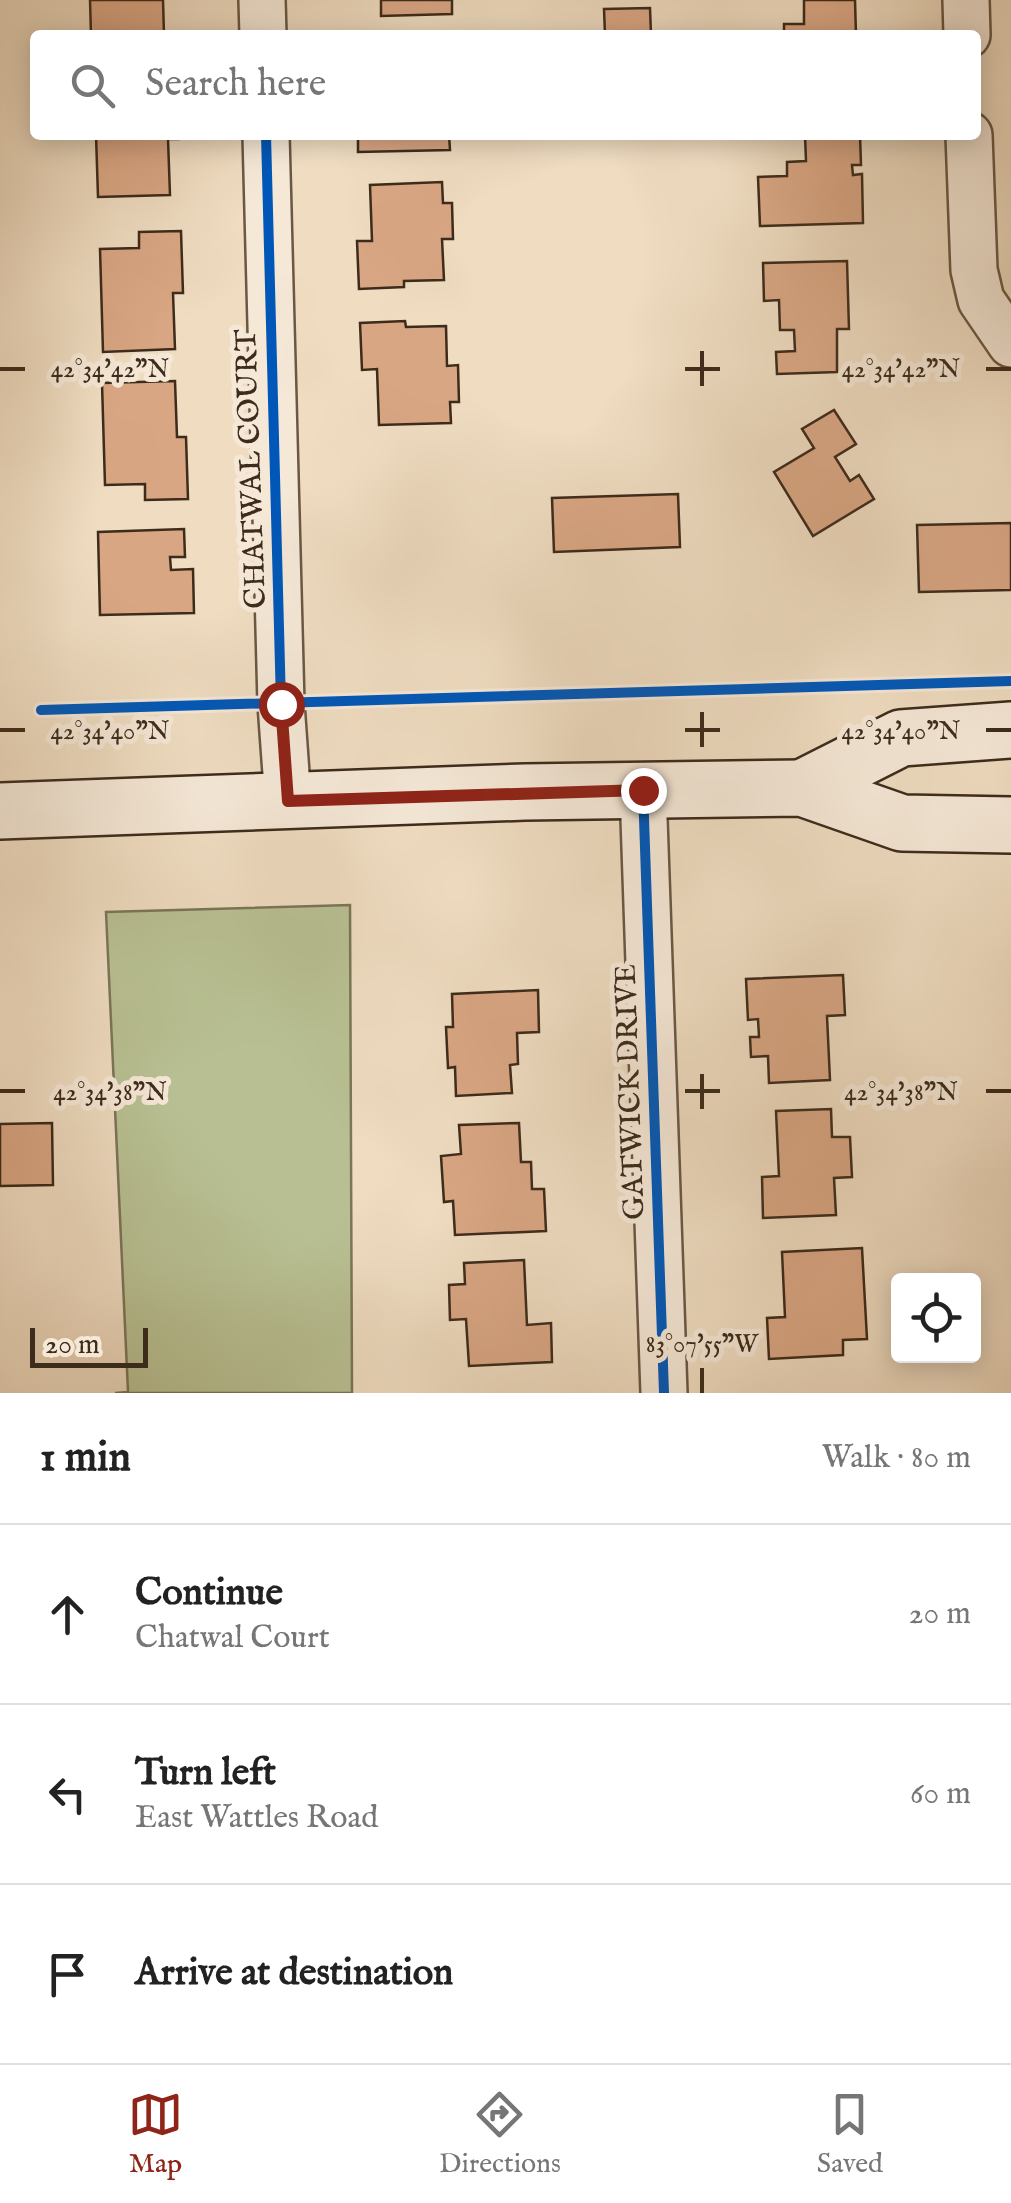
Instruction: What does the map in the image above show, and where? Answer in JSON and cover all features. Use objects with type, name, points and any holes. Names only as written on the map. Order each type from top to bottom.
[{"type":"main road","points":[[802,788],[902,738],[1011,730]]},
{"type":"main road","points":[[0,812],[802,788],[902,823],[1011,825]]},
{"type":"street","points":[[262,0],[263,30]]},
{"type":"street","points":[[966,0],[967,30]]},
{"type":"street","name":"CHATWAL COURT","points":[[266,140],[281,704],[288,801]]},
{"type":"street","points":[[970,140],[974,270],[981,300],[1011,344]]},
{"type":"street","name":"GATWICK DRIVE","points":[[643,790],[664,1393]]},
{"type":"green space","points":[[350,905],[352,1393],[115,1393],[128,1392],[106,912]]},
{"type":"building","points":[[90,0],[163,0],[164,30],[91,30]]},
{"type":"building","points":[[381,0],[452,0],[452,14],[381,16]]},
{"type":"building","points":[[804,0],[855,0],[856,30],[784,30],[784,24],[804,24]]},
{"type":"building","points":[[650,8],[651,30],[605,30],[604,9]]},
{"type":"building","points":[[96,140],[168,140],[170,195],[98,197]]},
{"type":"building","points":[[358,140],[449,140],[450,150],[358,152]]},
{"type":"building","points":[[805,140],[860,140],[861,165],[852,165],[853,175],[862,174],[863,223],[760,226],[758,177],[787,176],[787,162],[806,161]]},
{"type":"building","points":[[442,182],[443,203],[452,203],[453,239],[442,239],[444,280],[404,281],[404,287],[359,289],[357,241],[372,241],[370,185]]},
{"type":"building","points":[[181,231],[183,293],[173,293],[175,349],[103,352],[100,249],[139,248],[139,232]]},
{"type":"building","points":[[847,261],[849,329],[837,329],[837,372],[777,374],[776,352],[795,351],[794,330],[780,330],[779,300],[764,301],[763,263]]},
{"type":"building","points":[[405,321],[406,327],[446,326],[447,366],[458,365],[459,402],[450,402],[451,423],[379,425],[377,369],[362,370],[360,323]]},
{"type":"building","points":[[175,381],[177,437],[186,437],[188,499],[145,500],[145,484],[105,485],[102,383]]},
{"type":"building","points":[[834,410],[856,444],[835,457],[850,481],[859,475],[874,499],[813,536],[774,472],[814,448],[802,429]]},
{"type":"building","points":[[678,494],[680,547],[554,552],[552,498]]},
{"type":"building","points":[[1011,523],[1011,590],[919,592],[917,525]]},
{"type":"building","points":[[184,529],[185,557],[170,557],[171,570],[193,569],[194,613],[100,615],[98,532]]},
{"type":"building","points":[[843,975],[845,1015],[827,1016],[830,1080],[769,1083],[768,1056],[751,1057],[750,1037],[759,1037],[758,1019],[748,1020],[746,979]]},
{"type":"building","points":[[538,990],[539,1032],[517,1033],[518,1064],[510,1065],[512,1093],[456,1096],[455,1067],[448,1068],[446,1027],[453,1027],[452,994]]},
{"type":"building","points":[[831,1109],[832,1137],[850,1137],[852,1177],[834,1178],[836,1215],[763,1218],[762,1177],[779,1176],[776,1111]]},
{"type":"building","points":[[52,1123],[53,1185],[0,1186],[0,1124]]},
{"type":"building","points":[[519,1123],[521,1162],[531,1162],[532,1189],[544,1189],[546,1231],[455,1235],[453,1201],[444,1202],[441,1156],[461,1154],[459,1125]]},
{"type":"building","points":[[862,1248],[867,1339],[843,1340],[843,1355],[769,1359],[767,1318],[785,1317],[782,1252]]},
{"type":"building","points":[[524,1260],[527,1325],[551,1323],[552,1362],[469,1366],[466,1319],[450,1320],[449,1285],[465,1284],[464,1263]]},
{"type":"cycle path","points":[[266,140],[281,704],[288,801]]},
{"type":"cycle path","points":[[41,710],[1011,681]]},
{"type":"cycle path","points":[[643,790],[664,1393]]},
{"type":"route","points":[[281,704],[288,801],[643,790]]}]
